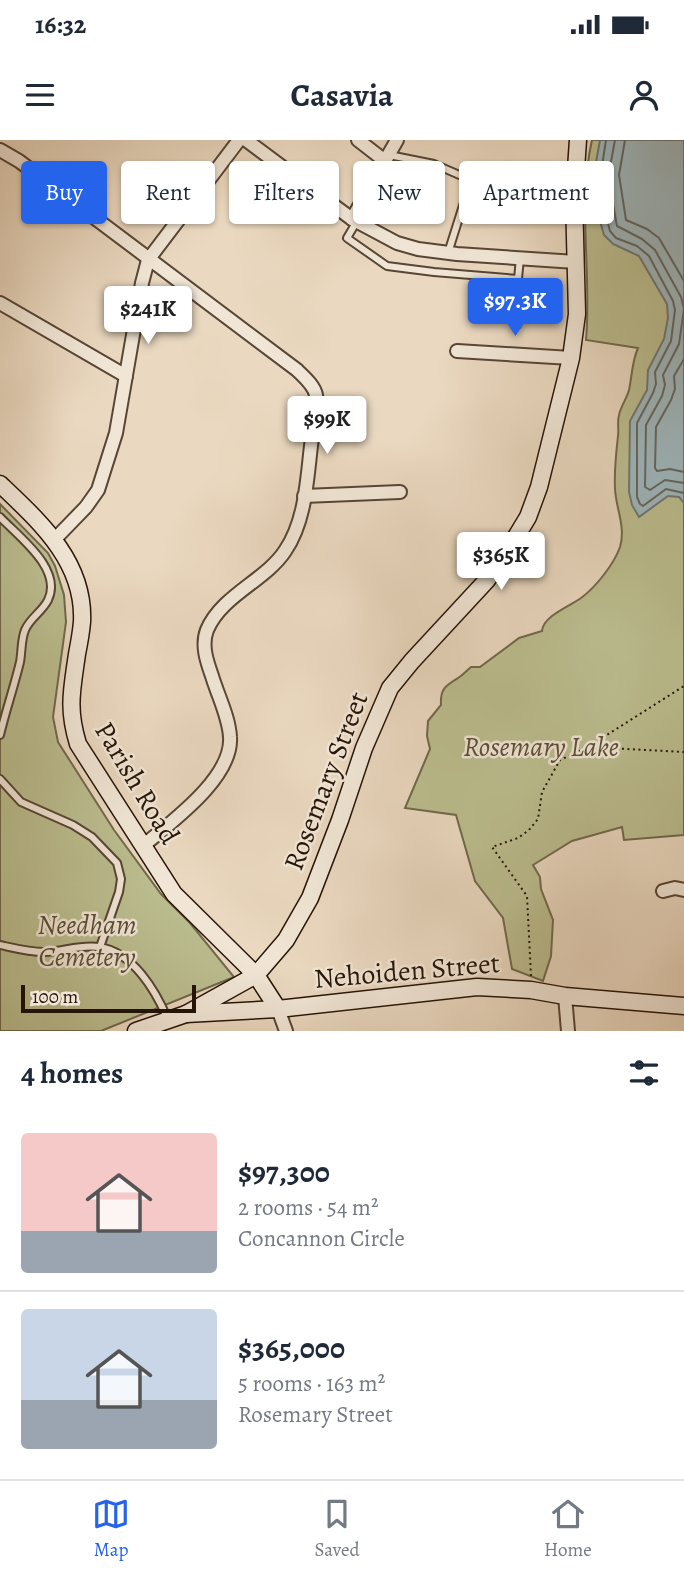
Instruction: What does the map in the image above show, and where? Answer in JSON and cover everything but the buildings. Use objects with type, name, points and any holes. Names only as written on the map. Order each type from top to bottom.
[{"type":"street","points":[[54,539],[86,507],[98,490],[116,433],[148,260],[239,140]]},
{"type":"street","points":[[246,140],[353,219]]},
{"type":"street","points":[[358,140],[387,158]]},
{"type":"street","points":[[385,161],[397,140]]},
{"type":"street","name":"Rosemary Street","points":[[187,1014],[256,975],[286,940],[310,898],[364,748],[390,688],[487,580],[528,517],[539,487],[571,358],[577,314],[574,198],[578,140]]},
{"type":"street","points":[[0,150],[19,161],[297,370],[311,384],[316,395],[316,415],[298,524],[285,552],[219,611],[205,636],[210,672],[229,727],[230,747],[226,761],[191,804],[143,846]]},
{"type":"street","points":[[362,224],[397,243],[418,249],[576,262]]},
{"type":"street","points":[[0,303],[126,376]]},
{"type":"street","points":[[457,351],[571,358]]},
{"type":"street","name":"Parish Road","points":[[0,484],[54,539],[70,567],[80,593],[82,621],[70,705],[71,721],[78,744],[180,901],[256,975],[278,1009]]},
{"type":"street","points":[[304,496],[400,492]]},
{"type":"street","points":[[663,891],[674,888],[684,890]]},
{"type":"street","name":"Nehoiden Street","points":[[136,1031],[187,1014],[278,1009],[477,987],[684,1006]]},
{"type":"street","points":[[565,996],[568,1031]]},
{"type":"street","points":[[278,1009],[286,1031]]},
{"type":"lane","points":[[387,158],[434,164],[459,175]]},
{"type":"lane","points":[[448,253],[459,218]]},
{"type":"lane","points":[[353,224],[347,238],[387,266],[518,279]]},
{"type":"lane","points":[[517,325],[520,258]]},
{"type":"lane","points":[[0,517],[42,563],[50,575],[52,586],[47,602],[24,632],[20,661],[0,735]]},
{"type":"lane","points":[[0,779],[21,802],[73,825],[92,837],[117,863],[121,878],[119,892],[100,947]]},
{"type":"lane","points":[[0,945],[42,952],[100,947],[121,957],[143,976],[158,996],[168,1020]]},
{"type":"path","points":[[531,990],[527,896],[492,847],[518,838],[538,819],[542,792],[560,760],[588,747],[684,686]]},
{"type":"path","points":[[588,747],[684,752]]},
{"type":"green space","name":"Rosemary Lake","points":[[592,140],[684,140],[684,835],[624,840],[622,827],[572,841],[533,865],[540,877],[541,889],[553,920],[551,956],[543,981],[512,969],[503,918],[475,881],[456,815],[405,808],[430,749],[428,721],[441,705],[444,688],[471,667],[480,667],[519,638],[542,631],[552,616],[593,588],[609,568],[622,540],[615,482],[618,420],[629,390],[638,348],[586,340],[585,224],[614,224],[614,161],[589,161]]},
{"type":"green space","name":"Needham Cemetery","points":[[0,504],[48,553],[64,595],[66,622],[53,717],[58,742],[114,830],[161,894],[190,923],[234,977],[101,1031],[0,1031]]},
{"type":"water","points":[[600,140],[684,140],[684,503],[679,497],[668,496],[639,517],[629,492],[630,421],[647,390],[648,370],[664,339],[668,318],[667,304],[639,256],[613,244],[604,235],[601,224],[614,224],[614,161],[596,161]]}]
